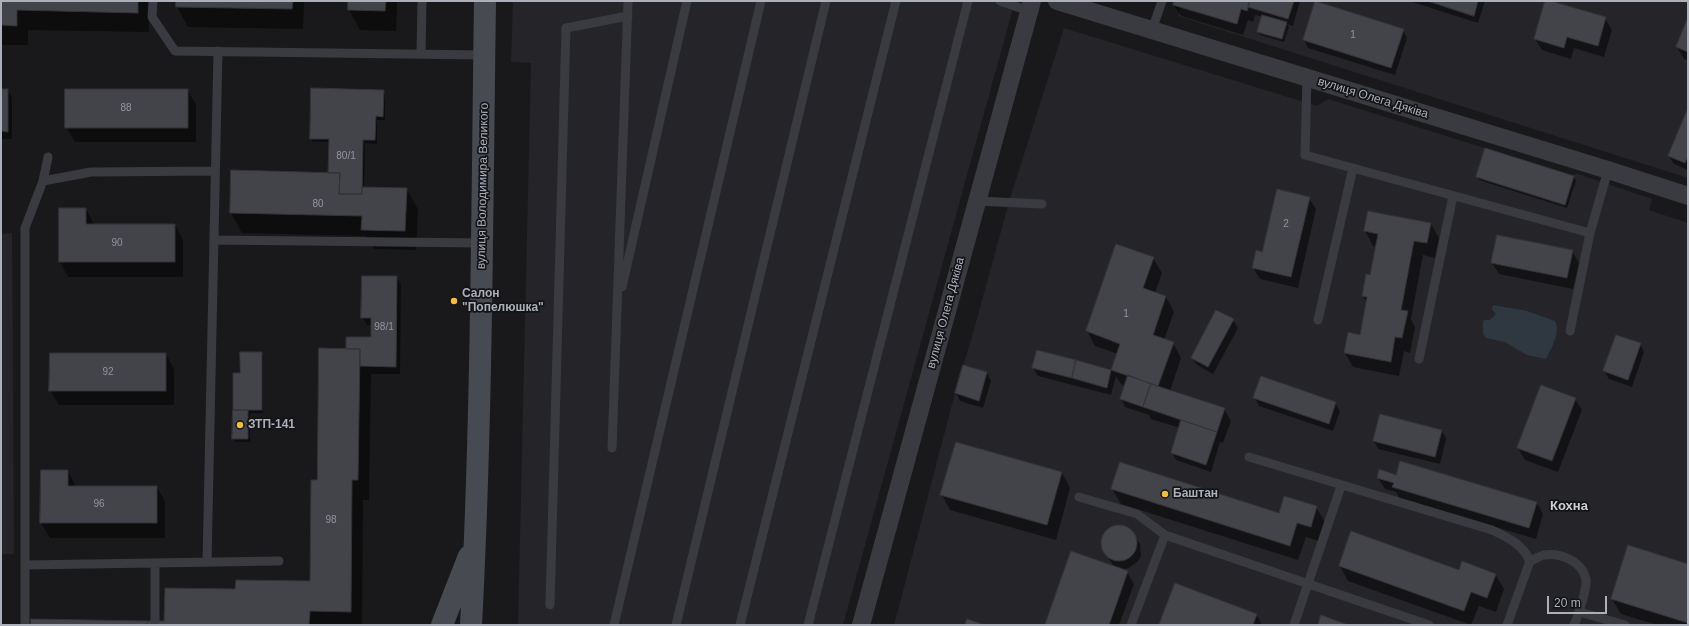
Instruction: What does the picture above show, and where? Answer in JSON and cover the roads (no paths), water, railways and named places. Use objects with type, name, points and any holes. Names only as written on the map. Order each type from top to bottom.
[{"type":"street","name":"вулиця Володимира Великого","points":[[471,625],[476,538],[482,243],[484,1]]},
{"type":"street","name":"вулиця Олега Дяківа","points":[[1057,1],[1608,170],[1688,196]]},
{"type":"street","name":"вулиця Олега Дяківа","points":[[861,625],[1030,6]]},
{"type":"street","name":"вулиця Володимира Великого","points":[[442,625],[476,538]]},
{"type":"lane","points":[[153,1],[152,17],[176,50],[484,55]]},
{"type":"lane","points":[[421,54],[422,1]]},
{"type":"lane","points":[[612,448],[628,1]]},
{"type":"lane","points":[[617,308],[687,1]]},
{"type":"lane","points":[[614,625],[761,1]]},
{"type":"lane","points":[[676,625],[826,1]]},
{"type":"lane","points":[[740,625],[896,1]]},
{"type":"lane","points":[[808,625],[968,1]]},
{"type":"lane","points":[[1000,1],[1030,6]]},
{"type":"lane","points":[[1152,30],[1162,1]]},
{"type":"lane","points":[[550,605],[566,28],[628,16]]},
{"type":"lane","points":[[207,562],[218,51]]},
{"type":"lane","points":[[1307,78],[1305,155],[1590,233]]},
{"type":"lane","points":[[25,625],[24,228],[43,181],[48,157]]},
{"type":"lane","points":[[1318,320],[1353,168]]},
{"type":"lane","points":[[1570,331],[1590,233],[1608,170]]},
{"type":"lane","points":[[43,181],[91,172],[215,171]]},
{"type":"lane","points":[[1418,359],[1453,196]]},
{"type":"lane","points":[[977,201],[1042,204]]},
{"type":"lane","points":[[214,240],[482,243]]},
{"type":"lane","points":[[1249,457],[1492,530],[1512,540],[1525,550],[1530,561],[1507,625]]},
{"type":"lane","points":[[1294,625],[1342,486]]},
{"type":"lane","points":[[1079,497],[1137,514],[1165,535],[1429,625]]},
{"type":"lane","points":[[1131,625],[1165,535]]},
{"type":"lane","points":[[1530,561],[1545,555],[1559,555],[1572,560],[1580,568],[1586,580],[1580,612],[1574,625]]},
{"type":"lane","points":[[25,565],[279,562]]},
{"type":"lane","points":[[155,563],[155,621]]},
{"type":"lane","points":[[1580,612],[1625,625]]},
{"type":"place","name":"Салон \"Попелюшка\"","points":[[454,301]]},
{"type":"place","name":"ЗТП-141","points":[[240,425]]},
{"type":"place","name":"Баштан","points":[[1165,494]]},
{"type":"district","name":"Кохна","points":[[1569,506]]}]
